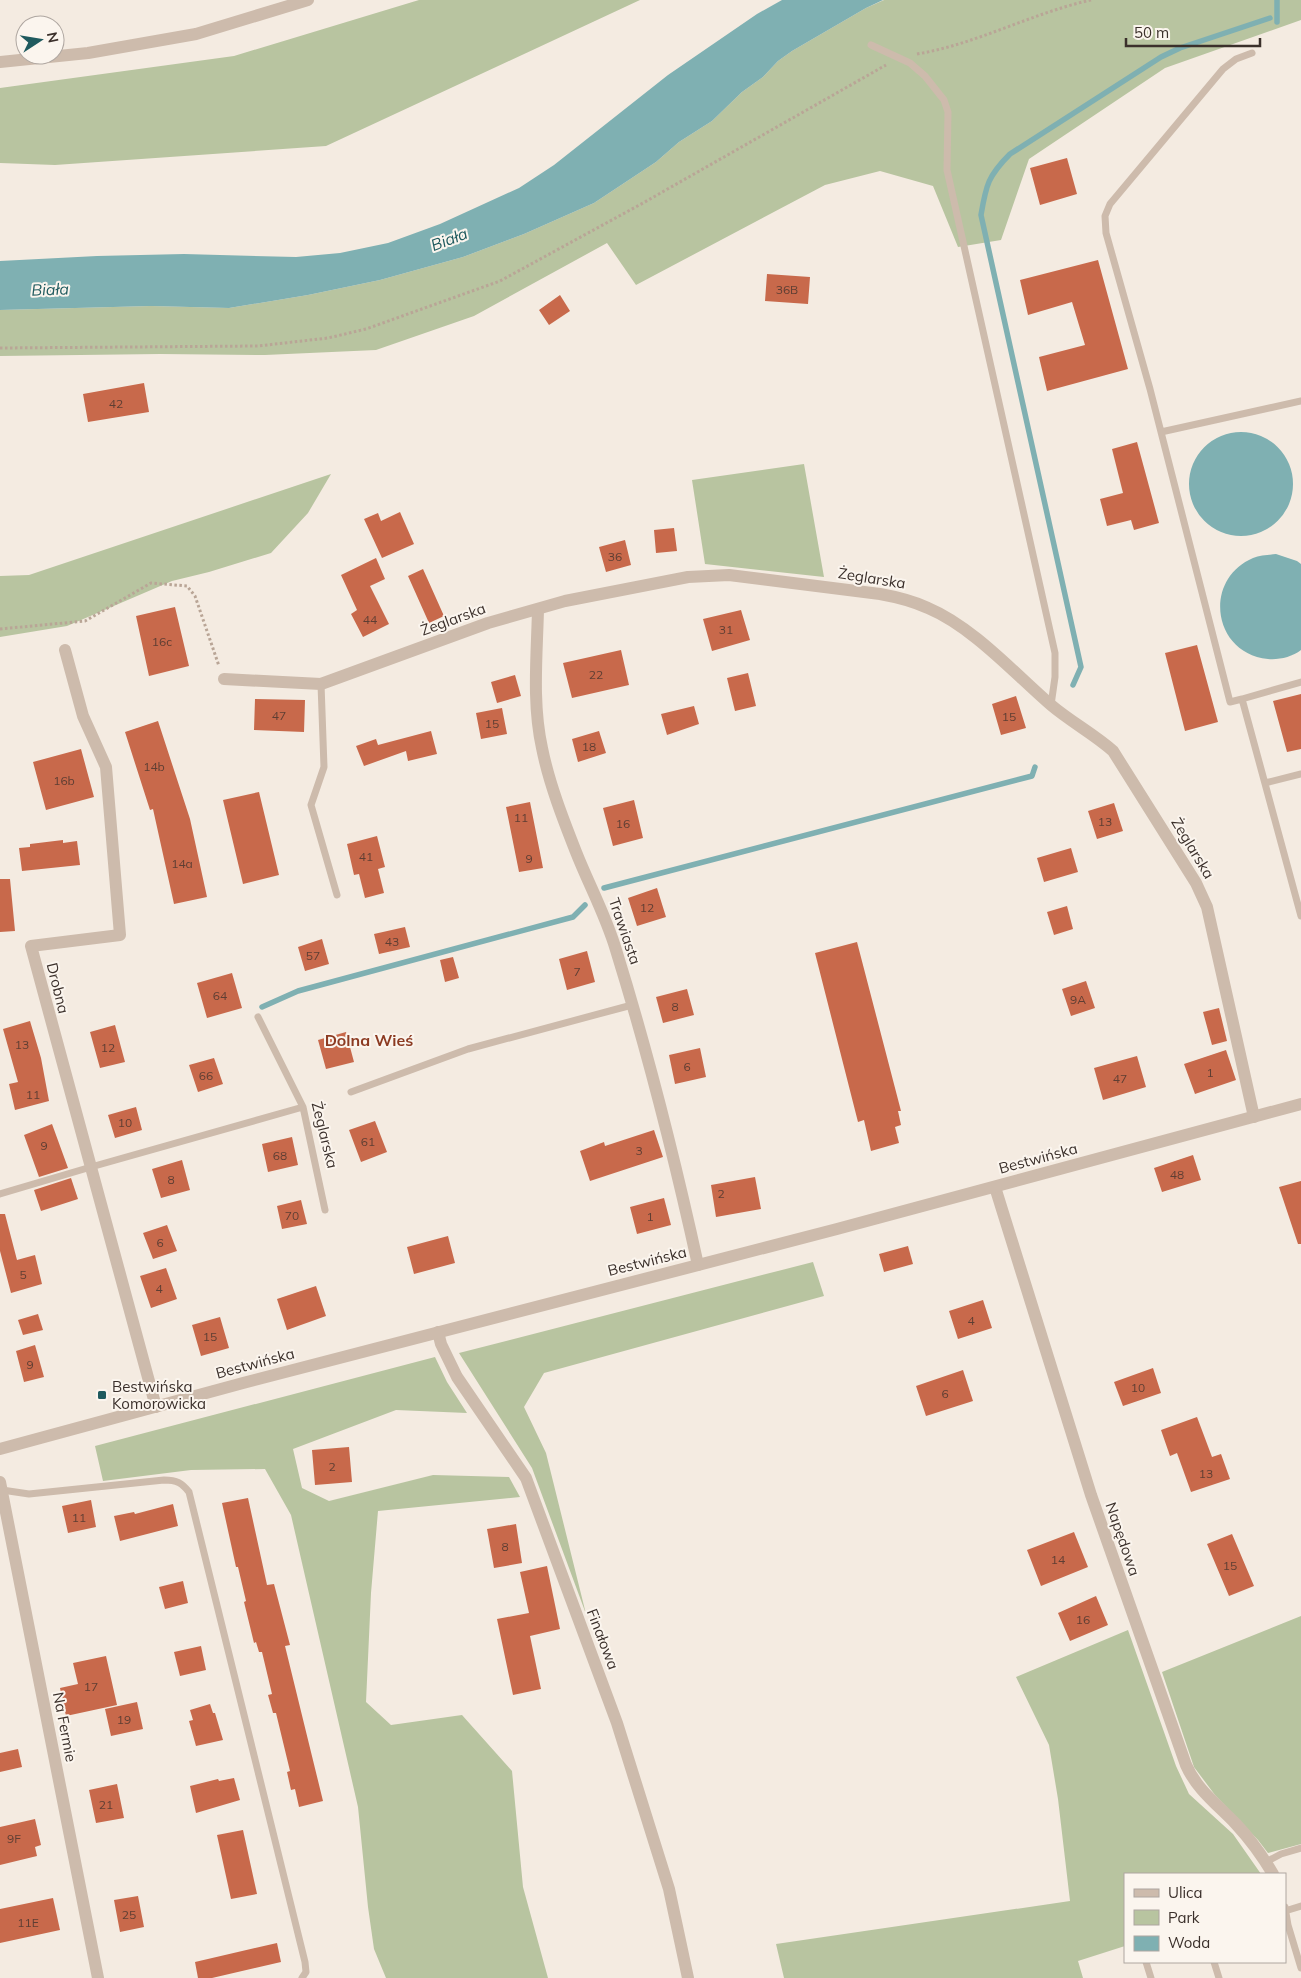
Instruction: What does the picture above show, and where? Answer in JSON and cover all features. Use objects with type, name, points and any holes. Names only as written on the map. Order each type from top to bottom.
[{"type":"street","points":[[0,62],[88,53],[196,34],[308,0]]},
{"type":"street","name":"Żeglarska","points":[[224,679],[322,684],[488,623],[565,601],[651,583],[707,576],[729,575],[880,594],[903,598],[930,608],[951,620],[1078,727],[1099,739],[1113,751],[1196,883],[1207,907],[1254,1117]]},
{"type":"street","name":"Trawiasta","points":[[538,609],[536,711],[542,748],[552,785],[576,852],[600,905],[616,948],[648,1061],[698,1265]]},
{"type":"street","name":"Drobna","points":[[65,650],[83,716],[106,767],[120,935],[31,946],[156,1407]]},
{"type":"street","name":"Bestwińska","points":[[0,1449],[438,1332],[995,1187],[1301,1104]]},
{"type":"street","name":"Napędowa","points":[[995,1187],[1091,1495],[1186,1765],[1199,1788],[1237,1825],[1272,1873]]},
{"type":"street","name":"Finałowa","points":[[438,1332],[457,1377],[526,1478],[617,1723],[668,1889],[688,1978]]},
{"type":"street","name":"Na Fermie","points":[[1,1486],[98,1978]]},
{"type":"lane","points":[[871,45],[910,63],[925,76],[944,100],[948,112],[948,170],[1055,653],[1055,677],[1051,705]]},
{"type":"lane","points":[[1252,53],[1236,59],[1223,69],[1110,204],[1105,216],[1106,234],[1161,432],[1230,702],[1301,682]]},
{"type":"lane","points":[[1161,432],[1301,401]]},
{"type":"lane","points":[[322,684],[324,767],[311,805],[337,895]]},
{"type":"lane","points":[[1242,699],[1301,916]]},
{"type":"lane","points":[[1265,783],[1301,774]]},
{"type":"lane","points":[[351,1092],[468,1049],[632,1005]]},
{"type":"lane","name":"Żeglarska","points":[[258,1017],[303,1107],[325,1210]]},
{"type":"lane","points":[[0,1194],[303,1107]]},
{"type":"lane","points":[[1,1486],[29,1494],[173,1480],[182,1483],[189,1492],[305,1962],[306,1972],[302,1978]]},
{"type":"lane","points":[[1266,1862],[1281,1854],[1301,1848]]},
{"type":"lane","points":[[1286,1909],[1301,1906]]},
{"type":"lane","points":[[1286,1914],[1301,1968]]},
{"type":"lane","points":[[1146,1963],[1151,1978]]},
{"type":"lane","points":[[1214,1963],[1219,1978]]},
{"type":"path","points":[[0,348],[258,346],[328,338],[366,329],[500,282],[651,199],[899,57],[931,52],[962,43],[1067,5],[1091,0]]},
{"type":"path","points":[[0,629],[85,621],[151,583],[187,586],[194,596],[224,679]]},
{"type":"green space","points":[[419,0],[640,0],[326,146],[55,165],[0,163],[0,88],[234,56]]},
{"type":"green space","points":[[884,0],[1301,0],[1301,20],[1165,68],[1029,159],[1001,240],[958,247],[933,186],[880,171],[825,185],[636,285],[607,243],[474,316],[376,350],[265,355],[0,356],[0,310],[151,306],[229,308],[308,295],[380,280],[463,257],[524,234],[594,203],[656,162],[679,142],[712,121],[742,92],[763,77],[778,61],[792,51],[866,8]]},
{"type":"green space","points":[[804,464],[824,577],[705,564],[692,480]]},
{"type":"green space","points":[[331,474],[308,513],[271,553],[172,581],[67,626],[0,637],[0,576],[29,575]]},
{"type":"green space","points":[[813,1262],[824,1296],[544,1373],[524,1407],[546,1453],[586,1614],[532,1468],[459,1353]]},
{"type":"green space","points":[[435,1357],[447,1382],[467,1413],[396,1410],[293,1449],[302,1488],[329,1501],[433,1475],[509,1477],[520,1497],[378,1511],[371,1593],[366,1702],[391,1725],[462,1715],[512,1771],[523,1887],[548,1978],[386,1978],[374,1949],[358,1807],[291,1515],[265,1469],[191,1470],[103,1481],[95,1446]]},
{"type":"green space","points":[[1301,1616],[1301,1844],[1268,1853],[1215,1795],[1194,1767],[1162,1672]]},
{"type":"green space","points":[[1128,1630],[1176,1766],[1189,1794],[1233,1834],[1260,1873],[1124,1873],[1124,1946],[1078,1961],[1083,1978],[784,1978],[776,1944],[1070,1901],[1058,1799],[1049,1745],[1016,1677]]},
{"type":"water","name":"Biała","points":[[782,0],[883,0],[792,51],[778,61],[763,77],[742,92],[712,121],[679,142],[656,162],[594,203],[524,234],[463,257],[380,280],[308,295],[229,308],[151,306],[0,310],[0,261],[184,254],[296,257],[340,253],[388,243],[440,224],[519,188],[554,165],[668,75],[757,14]]},
{"type":"water","points":[[1241,432],[1261,436],[1270,440],[1278,447],[1285,455],[1289,464],[1293,484],[1289,504],[1285,513],[1278,521],[1270,528],[1261,532],[1241,536],[1221,532],[1212,528],[1204,521],[1197,513],[1193,504],[1189,484],[1193,464],[1197,455],[1204,447],[1212,440],[1221,436]]},
{"type":"water","points":[[1276,554],[1301,564],[1301,650],[1285,658],[1268,659],[1249,654],[1235,644],[1226,631],[1221,615],[1221,598],[1226,582],[1237,568],[1253,558]]},
{"type":"building","points":[[1067,158],[1077,194],[1040,205],[1030,168]]},
{"type":"building","points":[[1098,260],[1128,369],[1047,391],[1039,357],[1085,345],[1072,302],[1028,315],[1020,280]]},
{"type":"building","points":[[767,274],[810,277],[808,304],[765,301]]},
{"type":"building","points":[[560,295],[570,311],[549,325],[539,310]]},
{"type":"building","points":[[144,383],[149,412],[88,422],[83,394]]},
{"type":"building","points":[[1137,442],[1159,523],[1134,530],[1131,520],[1107,526],[1100,499],[1123,493],[1112,449]]},
{"type":"building","points":[[400,512],[414,544],[382,558],[364,519],[378,513],[381,521]]},
{"type":"building","points":[[674,528],[677,551],[656,553],[654,530]]},
{"type":"building","points":[[625,540],[631,565],[606,572],[599,547]]},
{"type":"building","points":[[376,558],[385,579],[370,586],[389,624],[363,637],[351,614],[357,610],[341,575]]},
{"type":"building","points":[[423,569],[444,616],[429,623],[408,576]]},
{"type":"building","points":[[175,607],[189,666],[149,676],[136,616]]},
{"type":"building","points":[[741,610],[750,640],[712,651],[703,619]]},
{"type":"building","points":[[1197,645],[1218,722],[1185,731],[1165,653]]},
{"type":"building","points":[[621,650],[629,685],[572,698],[563,663]]},
{"type":"building","points":[[748,673],[756,706],[735,711],[727,678]]},
{"type":"building","points":[[515,675],[521,696],[497,703],[491,682]]},
{"type":"building","points":[[1301,694],[1301,749],[1287,752],[1273,701]]},
{"type":"building","points":[[1016,696],[1026,728],[1001,735],[992,704]]},
{"type":"building","points":[[255,699],[305,700],[304,732],[254,730]]},
{"type":"building","points":[[694,706],[699,724],[667,735],[661,714]]},
{"type":"building","points":[[502,708],[507,734],[481,739],[476,713]]},
{"type":"building","points":[[158,721],[190,819],[207,897],[174,904],[153,809],[150,810],[125,732]]},
{"type":"building","points":[[431,731],[437,754],[408,761],[406,751],[364,766],[356,746],[376,739],[378,745]]},
{"type":"building","points":[[599,731],[606,753],[578,762],[572,739]]},
{"type":"building","points":[[81,749],[94,797],[46,810],[33,762]]},
{"type":"building","points":[[259,792],[279,875],[243,884],[223,800]]},
{"type":"building","points":[[634,800],[643,838],[613,846],[603,808]]},
{"type":"building","points":[[530,802],[543,868],[519,872],[506,807]]},
{"type":"building","points":[[1114,803],[1123,831],[1097,839],[1088,811]]},
{"type":"building","points":[[377,836],[385,867],[378,869],[384,893],[365,898],[359,874],[354,875],[347,844]]},
{"type":"building","points":[[63,840],[63,843],[77,841],[80,865],[22,871],[19,848],[30,847],[30,844]]},
{"type":"building","points":[[1071,848],[1078,872],[1044,882],[1037,858]]},
{"type":"building","points":[[0,879],[10,879],[15,931],[0,932]]},
{"type":"building","points":[[657,888],[666,917],[637,926],[628,898]]},
{"type":"building","points":[[1067,906],[1073,929],[1054,935],[1047,912]]},
{"type":"building","points":[[405,927],[410,947],[379,954],[374,934]]},
{"type":"building","points":[[322,939],[329,964],[305,971],[298,947]]},
{"type":"building","points":[[857,942],[901,1111],[898,1111],[901,1125],[895,1127],[899,1143],[871,1151],[864,1120],[858,1122],[815,953]]},
{"type":"building","points":[[587,951],[595,982],[567,990],[559,959]]},
{"type":"building","points":[[453,957],[459,978],[445,982],[440,960]]},
{"type":"building","points":[[232,973],[242,1008],[207,1018],[197,983]]},
{"type":"building","points":[[1086,981],[1095,1008],[1071,1016],[1062,989]]},
{"type":"building","points":[[687,989],[694,1015],[663,1023],[656,997]]},
{"type":"building","points":[[1219,1008],[1227,1041],[1212,1045],[1203,1012]]},
{"type":"building","points":[[30,1021],[41,1058],[49,1101],[15,1110],[9,1084],[18,1082],[3,1029]]},
{"type":"building","points":[[115,1025],[125,1062],[100,1068],[90,1032]]},
{"type":"building","points":[[346,1032],[354,1062],[326,1069],[318,1040]]},
{"type":"building","points":[[700,1048],[706,1077],[675,1084],[669,1055]]},
{"type":"building","points":[[1226,1050],[1236,1080],[1195,1094],[1184,1064]]},
{"type":"building","points":[[1137,1056],[1146,1087],[1103,1100],[1094,1068]]},
{"type":"building","points":[[214,1058],[223,1084],[198,1092],[189,1065]]},
{"type":"building","points":[[136,1107],[142,1130],[115,1138],[108,1115]]},
{"type":"building","points":[[375,1121],[387,1152],[361,1162],[349,1130]]},
{"type":"building","points":[[52,1124],[68,1168],[39,1177],[24,1135]]},
{"type":"building","points":[[654,1130],[663,1157],[590,1181],[580,1151],[604,1142],[605,1146]]},
{"type":"building","points":[[292,1137],[298,1165],[268,1172],[262,1144]]},
{"type":"building","points":[[1193,1155],[1201,1180],[1162,1192],[1154,1168]]},
{"type":"building","points":[[182,1160],[190,1190],[161,1198],[152,1169]]},
{"type":"building","points":[[755,1177],[761,1209],[716,1217],[711,1185]]},
{"type":"building","points":[[71,1178],[78,1199],[41,1211],[34,1190]]},
{"type":"building","points":[[1301,1181],[1301,1244],[1298,1244],[1279,1187]]},
{"type":"building","points":[[664,1198],[671,1225],[637,1234],[630,1207]]},
{"type":"building","points":[[301,1200],[307,1224],[282,1229],[277,1206]]},
{"type":"building","points":[[0,1214],[5,1214],[17,1260],[35,1255],[42,1284],[11,1293],[0,1251]]},
{"type":"building","points":[[167,1225],[177,1251],[153,1259],[143,1233]]},
{"type":"building","points":[[448,1236],[455,1263],[414,1274],[407,1247]]},
{"type":"building","points":[[908,1246],[913,1264],[884,1272],[879,1254]]},
{"type":"building","points":[[166,1268],[177,1299],[151,1308],[140,1276]]},
{"type":"building","points":[[316,1286],[326,1316],[287,1330],[277,1299]]},
{"type":"building","points":[[983,1300],[992,1328],[958,1339],[949,1311]]},
{"type":"building","points":[[38,1314],[43,1330],[23,1335],[18,1320]]},
{"type":"building","points":[[220,1317],[229,1348],[201,1356],[192,1325]]},
{"type":"building","points":[[35,1345],[44,1377],[24,1382],[16,1351]]},
{"type":"building","points":[[1153,1368],[1161,1393],[1123,1406],[1114,1382]]},
{"type":"building","points":[[963,1370],[973,1401],[926,1416],[916,1386]]},
{"type":"building","points":[[1197,1417],[1212,1457],[1221,1454],[1230,1479],[1191,1492],[1177,1453],[1170,1456],[1161,1430]]},
{"type":"building","points":[[349,1447],[352,1482],[315,1485],[312,1450]]},
{"type":"building","points":[[248,1498],[267,1585],[274,1584],[290,1645],[285,1646],[323,1801],[299,1807],[295,1789],[291,1790],[287,1772],[290,1771],[276,1713],[273,1713],[268,1695],[272,1694],[262,1652],[259,1652],[256,1642],[254,1643],[244,1602],[246,1601],[238,1567],[236,1567],[222,1503]]},
{"type":"building","points":[[91,1500],[96,1527],[68,1533],[62,1506]]},
{"type":"building","points":[[173,1504],[178,1526],[120,1541],[114,1516],[134,1512],[135,1514]]},
{"type":"building","points":[[516,1524],[522,1563],[494,1568],[487,1529]]},
{"type":"building","points":[[1074,1532],[1088,1567],[1041,1586],[1027,1550]]},
{"type":"building","points":[[1232,1534],[1254,1586],[1229,1596],[1207,1544]]},
{"type":"building","points":[[547,1566],[560,1629],[530,1636],[541,1689],[513,1695],[497,1619],[529,1613],[520,1572]]},
{"type":"building","points":[[183,1581],[188,1603],[165,1609],[159,1587]]},
{"type":"building","points":[[1096,1596],[1108,1625],[1070,1641],[1058,1613]]},
{"type":"building","points":[[201,1646],[206,1670],[180,1676],[174,1652]]},
{"type":"building","points":[[106,1656],[117,1705],[66,1716],[60,1688],[78,1684],[73,1663]]},
{"type":"building","points":[[137,1702],[143,1729],[111,1736],[105,1709]]},
{"type":"building","points":[[210,1704],[213,1713],[215,1713],[223,1740],[196,1746],[189,1721],[193,1720],[190,1710]]},
{"type":"building","points":[[18,1749],[22,1767],[0,1772],[0,1753]]},
{"type":"building","points":[[234,1778],[240,1800],[196,1813],[190,1786],[218,1779],[219,1781]]},
{"type":"building","points":[[117,1784],[124,1818],[96,1823],[89,1790]]},
{"type":"building","points":[[35,1819],[41,1845],[35,1847],[37,1856],[0,1865],[0,1827]]},
{"type":"building","points":[[243,1830],[257,1894],[231,1899],[217,1835]]},
{"type":"building","points":[[138,1896],[144,1927],[120,1932],[114,1900]]},
{"type":"building","points":[[53,1898],[60,1930],[0,1943],[0,1909]]},
{"type":"building","points":[[277,1943],[281,1962],[212,1978],[198,1978],[195,1962]]},
{"type":"waterway","points":[[1277,0],[1277,22]]},
{"type":"waterway","points":[[1073,685],[1081,667],[981,215],[987,188],[992,175],[1010,154],[1161,57],[1180,48],[1270,18]]},
{"type":"waterway","points":[[604,888],[1032,776],[1035,767]]},
{"type":"waterway","points":[[262,1007],[298,991],[573,917],[585,905]]},
{"type":"place","name":"Bestwińska Komorowicka","points":[[102,1395]]},
{"type":"district","name":"Dolna Wieś","points":[[369,1040]]}]
